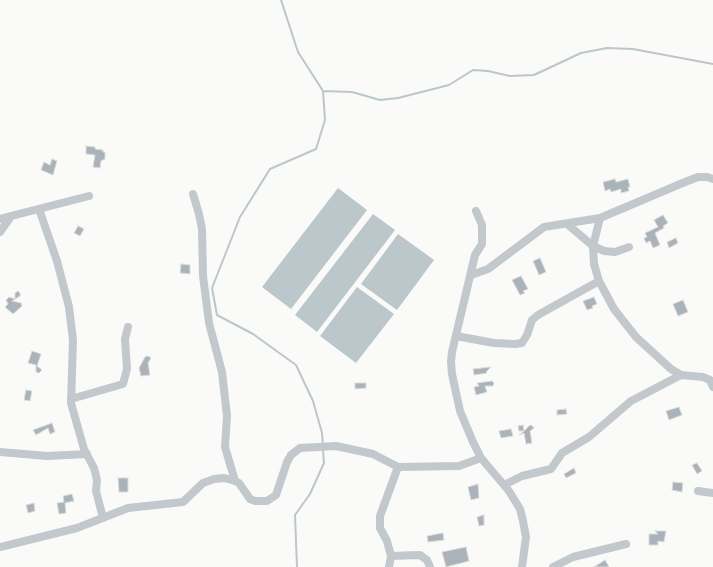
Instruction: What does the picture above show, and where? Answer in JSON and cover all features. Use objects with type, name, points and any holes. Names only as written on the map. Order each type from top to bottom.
[{"type":"street","points":[[472,275],[488,270],[544,227],[600,218],[698,177],[713,179]]},
{"type":"street","points":[[193,194],[202,229],[203,276],[209,323],[222,372],[227,416],[225,447],[234,481]]},
{"type":"street","points":[[0,220],[89,196]]},
{"type":"street","points":[[39,209],[57,261],[70,312],[73,340],[71,399],[87,454],[94,468],[97,480],[96,491],[103,518]]},
{"type":"street","points":[[476,211],[482,225],[482,244],[475,256],[456,336],[451,362],[452,374],[460,411],[481,458],[504,485],[520,509],[526,537],[522,567]]},
{"type":"street","points":[[0,232],[10,218]]},
{"type":"street","points":[[600,218],[592,254],[598,281],[614,310],[636,337],[671,369],[681,375],[703,376],[710,380],[713,387]]},
{"type":"street","points":[[567,224],[594,246],[604,251],[616,252],[629,247]]},
{"type":"street","points":[[456,336],[494,343],[522,343],[532,320],[538,315],[598,281]]},
{"type":"street","points":[[71,399],[123,384],[127,369],[125,339],[128,327]]},
{"type":"street","points":[[504,485],[534,472],[549,470],[562,453],[589,437],[631,401],[681,375]]},
{"type":"street","points":[[0,547],[77,528],[128,508],[184,502],[206,481],[218,478],[234,481],[241,486],[250,499],[255,501],[271,500],[278,491],[290,455],[300,448],[328,446],[373,454],[398,467],[459,466],[481,458]]},
{"type":"street","points":[[0,452],[47,456],[87,454]]},
{"type":"street","points":[[389,567],[391,556],[387,541],[380,528],[380,516],[398,467]]},
{"type":"street","points":[[698,491],[713,493]]},
{"type":"street","points":[[554,567],[573,557],[626,544]]},
{"type":"street","points":[[391,556],[420,555],[427,560],[430,567]]},
{"type":"shaded area","points":[[338,188],[367,210],[291,309],[262,287]]},
{"type":"shaded area","points":[[373,214],[395,230],[317,332],[295,315]]},
{"type":"shaded area","points":[[398,234],[434,260],[397,310],[361,284]]},
{"type":"shaded area","points":[[357,287],[394,314],[356,363],[320,336]]},
{"type":"building","points":[[86,146],[95,147],[95,149],[105,152],[105,159],[101,161],[100,168],[93,167],[95,155],[86,154]]},
{"type":"building","points":[[52,159],[57,161],[53,175],[41,170],[44,162],[50,165]]},
{"type":"building","points":[[615,179],[616,182],[628,179],[629,191],[621,193],[621,189],[611,192],[610,189],[605,191],[603,182]]},
{"type":"building","points":[[663,215],[668,223],[663,226],[664,228],[655,233],[660,245],[653,248],[650,241],[646,243],[644,238],[647,237],[645,233],[658,227],[654,220]]},
{"type":"building","points":[[78,226],[84,229],[80,236],[74,233]]},
{"type":"building","points":[[676,238],[678,243],[669,248],[667,242]]},
{"type":"building","points":[[540,258],[546,272],[539,275],[533,261]]},
{"type":"building","points":[[181,264],[190,265],[190,274],[180,273]]},
{"type":"building","points":[[521,276],[528,289],[520,295],[512,280]]},
{"type":"building","points":[[18,291],[20,296],[12,301],[21,303],[22,306],[13,314],[5,307],[8,304],[6,300],[9,297],[15,299],[15,293]]},
{"type":"building","points":[[594,297],[597,304],[587,310],[583,301]]},
{"type":"building","points":[[683,300],[688,312],[678,316],[673,304]]},
{"type":"building","points":[[32,351],[41,354],[37,366],[42,370],[39,373],[36,372],[36,365],[28,363]]},
{"type":"building","points":[[145,357],[151,358],[148,363],[150,375],[141,376],[139,368]]},
{"type":"building","points":[[491,367],[487,373],[474,375],[473,369]]},
{"type":"building","points":[[492,381],[494,383],[493,386],[485,386],[487,392],[476,395],[474,387],[479,386],[477,383]]},
{"type":"building","points":[[355,383],[366,383],[366,388],[355,389]]},
{"type":"building","points":[[26,390],[32,391],[30,401],[24,400]]},
{"type":"building","points":[[679,407],[682,415],[669,420],[666,411]]},
{"type":"building","points":[[566,409],[567,414],[557,415],[557,410]]},
{"type":"building","points":[[52,423],[55,432],[50,434],[48,428],[36,435],[33,430]]},
{"type":"building","points":[[523,425],[524,431],[519,431],[518,426]]},
{"type":"building","points":[[530,425],[534,427],[530,431],[532,443],[526,444],[524,433],[519,435]]},
{"type":"building","points":[[511,429],[513,436],[501,438],[499,431]]},
{"type":"building","points":[[697,463],[702,471],[697,474],[692,465]]},
{"type":"building","points":[[574,468],[576,473],[566,478],[564,474]]},
{"type":"building","points":[[118,478],[128,478],[128,492],[119,492]]},
{"type":"building","points":[[673,482],[683,483],[682,492],[672,490]]},
{"type":"building","points":[[478,484],[479,498],[471,500],[468,487]]},
{"type":"building","points":[[72,494],[74,501],[65,503],[66,513],[59,514],[57,503],[64,502],[63,496]]},
{"type":"building","points":[[34,503],[35,511],[28,513],[26,505]]},
{"type":"building","points":[[484,515],[484,525],[479,526],[477,517]]},
{"type":"building","points":[[655,531],[666,531],[664,542],[658,541],[658,545],[649,545],[649,534],[658,534]]},
{"type":"building","points":[[443,533],[444,540],[428,542],[427,536]]},
{"type":"building","points":[[466,547],[469,561],[446,567],[442,552]]},
{"type":"building","points":[[605,560],[609,567],[594,567]]},
{"type":"waterway","points":[[281,0],[298,52],[323,91],[325,120],[316,149],[270,169],[240,217],[212,288],[217,315],[253,334],[296,365],[313,401],[322,433],[323,446]]},
{"type":"waterway","points":[[323,91],[352,92],[380,100],[398,98],[449,85],[473,70],[510,76],[534,75],[581,53],[607,48],[633,49],[713,64]]},
{"type":"waterway","points":[[297,567],[295,515],[310,494],[324,463],[323,450]]}]
